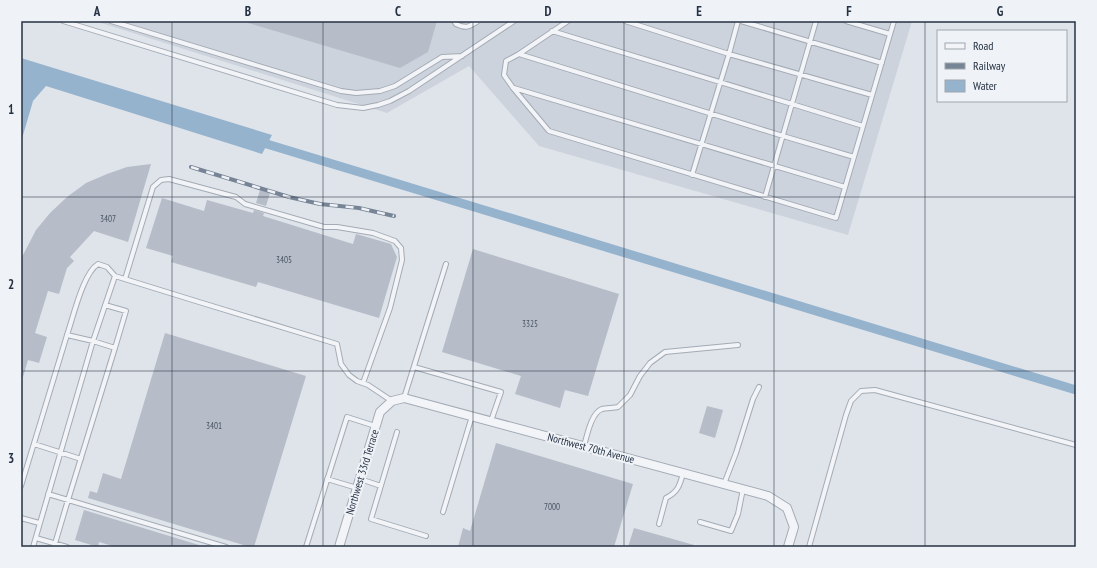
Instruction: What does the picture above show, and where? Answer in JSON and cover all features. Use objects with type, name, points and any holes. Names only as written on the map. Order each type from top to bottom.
[{"type":"street","name":"Northwest 70th Avenue","points":[[392,401],[404,398],[768,496],[787,508],[794,527],[788,547]]},
{"type":"street","name":"Northwest 33rd Terrace","points":[[339,547],[380,412],[392,401]]},
{"type":"lane","points":[[63,21],[337,105],[363,108],[378,105],[409,91],[514,21]]},
{"type":"lane","points":[[112,21],[341,91],[356,93],[380,90],[395,86],[442,57],[462,56]]},
{"type":"lane","points":[[454,21],[456,24],[469,27],[478,21]]},
{"type":"lane","points":[[568,21],[506,61],[504,75],[549,131],[836,218],[894,21]]},
{"type":"lane","points":[[625,21],[728,54],[872,95]]},
{"type":"lane","points":[[692,175],[739,21],[882,63]]},
{"type":"lane","points":[[765,197],[816,21]]},
{"type":"lane","points":[[846,21],[890,34]]},
{"type":"lane","points":[[552,32],[863,126]]},
{"type":"lane","points":[[519,54],[783,136],[854,156]]},
{"type":"lane","points":[[513,88],[845,187]]},
{"type":"lane","points":[[125,279],[153,187],[161,180],[169,179],[236,197],[245,204],[324,227],[337,227],[372,233],[395,241],[401,248],[402,260],[390,308],[363,383]]},
{"type":"lane","points":[[21,486],[83,287],[94,267],[98,264],[107,267],[115,276],[337,344],[339,357],[344,369],[349,375],[392,401]]},
{"type":"lane","points":[[404,398],[446,264]]},
{"type":"lane","points":[[33,547],[93,341],[115,276]]},
{"type":"lane","points":[[55,545],[126,311],[105,305]]},
{"type":"lane","points":[[67,336],[93,341],[115,348]]},
{"type":"lane","points":[[584,446],[589,428],[596,413],[602,409],[618,407],[630,395],[640,376],[650,363],[665,352],[738,345]]},
{"type":"lane","points":[[414,367],[501,392],[491,421]]},
{"type":"lane","points":[[724,484],[736,453],[753,399],[759,387]]},
{"type":"lane","points":[[809,547],[846,415],[851,401],[861,391],[875,390],[1076,445]]},
{"type":"lane","points":[[443,512],[472,416]]},
{"type":"lane","points":[[306,547],[347,417],[375,426]]},
{"type":"lane","points":[[397,432],[371,519],[426,536]]},
{"type":"lane","points":[[34,444],[81,458]]},
{"type":"lane","points":[[658,524],[666,498],[672,495],[679,486],[683,473]]},
{"type":"lane","points":[[327,479],[357,488]]},
{"type":"lane","points":[[360,479],[381,486]]},
{"type":"lane","points":[[700,522],[730,531],[738,514],[743,489]]},
{"type":"lane","points":[[48,494],[226,547]]},
{"type":"lane","points":[[21,518],[39,523]]},
{"type":"lane","points":[[36,538],[55,545],[67,547]]},
{"type":"shaded area","points":[[95,21],[912,21],[848,235],[539,146],[469,66],[387,113]]},
{"type":"water","points":[[21,58],[272,135],[262,154],[46,86],[33,101],[21,142]]},
{"type":"building","points":[[248,21],[437,21],[428,52],[400,68],[248,23]]},
{"type":"building","points":[[151,164],[128,242],[94,231],[70,257],[74,261],[67,268],[59,294],[48,291],[35,333],[47,337],[39,363],[28,360],[23,377],[21,376],[21,260],[36,230],[50,213],[67,197],[86,183],[127,167]]},
{"type":"building","points":[[260,190],[270,193],[266,206],[256,203]]},
{"type":"building","points":[[162,198],[204,211],[207,200],[253,213],[254,210],[264,213],[263,216],[353,244],[356,234],[391,244],[397,257],[379,318],[258,282],[256,287],[171,262],[173,256],[146,248]]},
{"type":"building","points":[[473,249],[619,294],[588,396],[565,390],[560,408],[515,394],[521,376],[442,352]]},
{"type":"building","points":[[165,333],[306,376],[254,547],[88,498],[90,491],[97,493],[103,473],[121,479]]},
{"type":"building","points":[[707,406],[723,410],[715,438],[699,433]]},
{"type":"building","points":[[496,443],[633,484],[614,547],[458,547],[463,528],[470,531]]},
{"type":"building","points":[[84,510],[199,545],[199,547],[116,547],[99,542],[98,547],[75,540]]},
{"type":"building","points":[[634,528],[694,545],[693,547],[628,547]]},
{"type":"waterway","points":[[257,141],[1076,390]]},
{"type":"railway","points":[[191,167],[289,197],[320,204],[359,208],[394,216]]}]
